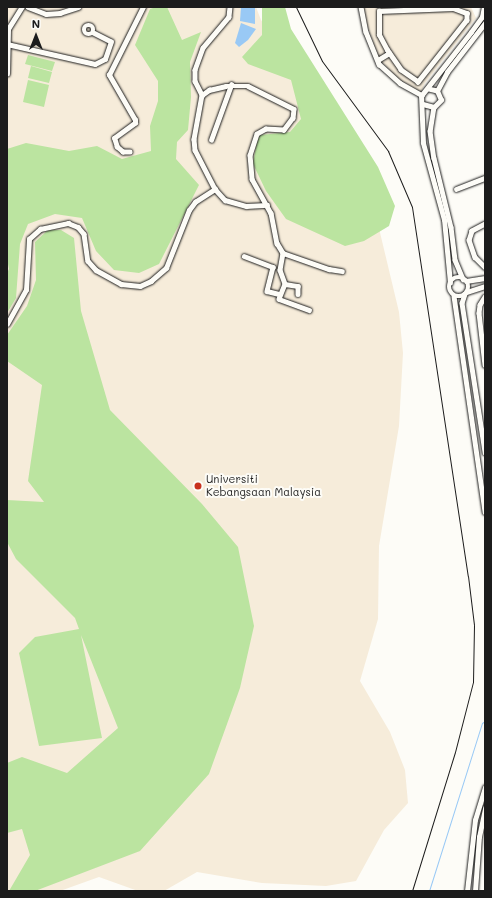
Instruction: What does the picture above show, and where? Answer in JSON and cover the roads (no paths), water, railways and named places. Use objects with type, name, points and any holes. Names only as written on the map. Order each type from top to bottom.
[{"type":"street","points":[[7,74],[8,29],[22,7]]},
{"type":"street","points":[[28,7],[46,14],[60,13],[78,7]]},
{"type":"street","points":[[130,152],[123,152],[114,140],[116,135],[135,123],[135,120],[109,75],[143,7]]},
{"type":"street","points":[[230,7],[230,17],[204,48],[195,70],[195,81],[202,96],[194,139],[196,150],[215,189],[225,200],[234,204],[246,206],[267,205]]},
{"type":"street","points":[[361,7],[366,32],[378,60],[400,83],[422,95]]},
{"type":"street","points":[[422,95],[428,89],[458,46],[482,17],[484,7]]},
{"type":"street","points":[[438,8],[460,9],[467,13],[467,20],[452,42],[418,82],[401,70],[389,54],[379,35],[379,11],[438,8]]},
{"type":"street","points":[[485,23],[447,72],[438,91],[440,100],[434,107],[430,131],[434,158],[451,227],[455,260],[464,280],[466,293],[462,303],[485,452]]},
{"type":"street","points":[[7,44],[95,64],[105,60],[111,42],[93,33]]},
{"type":"street","points":[[452,42],[458,46]]},
{"type":"street","points":[[378,60],[389,54]]},
{"type":"street","points":[[202,96],[209,90],[231,86],[254,87],[295,111],[290,125],[284,130],[261,130],[251,147],[250,163],[252,179],[267,205],[277,243],[283,253],[329,269],[342,271]]},
{"type":"street","points":[[211,140],[231,86]]},
{"type":"street","points":[[428,89],[438,91]]},
{"type":"street","points":[[422,95],[423,142],[444,220],[450,292],[454,296],[485,512]]},
{"type":"street","points":[[423,104],[434,107]]},
{"type":"street","points":[[456,189],[485,178]]},
{"type":"street","points":[[7,324],[26,290],[28,243],[40,229],[68,223],[78,227],[84,234],[88,261],[96,270],[121,284],[140,286],[151,281],[166,268],[189,210],[195,202],[215,189]]},
{"type":"street","points":[[484,267],[475,257],[469,240],[472,230],[485,224]]},
{"type":"street","points":[[283,253],[280,270],[285,284]]},
{"type":"street","points":[[244,256],[273,267],[267,290],[279,294]]},
{"type":"street","points":[[450,283],[456,278],[464,280],[485,278]]},
{"type":"street","points":[[285,284],[298,286],[298,294]]},
{"type":"street","points":[[285,284],[279,294],[280,300],[309,310]]},
{"type":"street","points":[[454,296],[485,286]]},
{"type":"street","points":[[485,297],[480,305],[485,365]]},
{"type":"street","points":[[467,891],[474,820],[485,787]]},
{"type":"street","points":[[475,891],[479,837],[485,808]]},
{"type":"water","points":[[241,7],[255,7],[255,24],[240,21]]},
{"type":"water","points":[[241,23],[256,29],[248,40],[239,47],[235,43]]},
{"type":"waterway","points":[[429,891],[482,723],[485,721]]},
{"type":"railway","points":[[296,7],[322,61],[388,151],[412,207],[468,576],[474,625],[473,682],[455,752],[412,891]]},
{"type":"place","name":"Universiti Kebangsaan Malaysia","points":[[198,486]]}]
